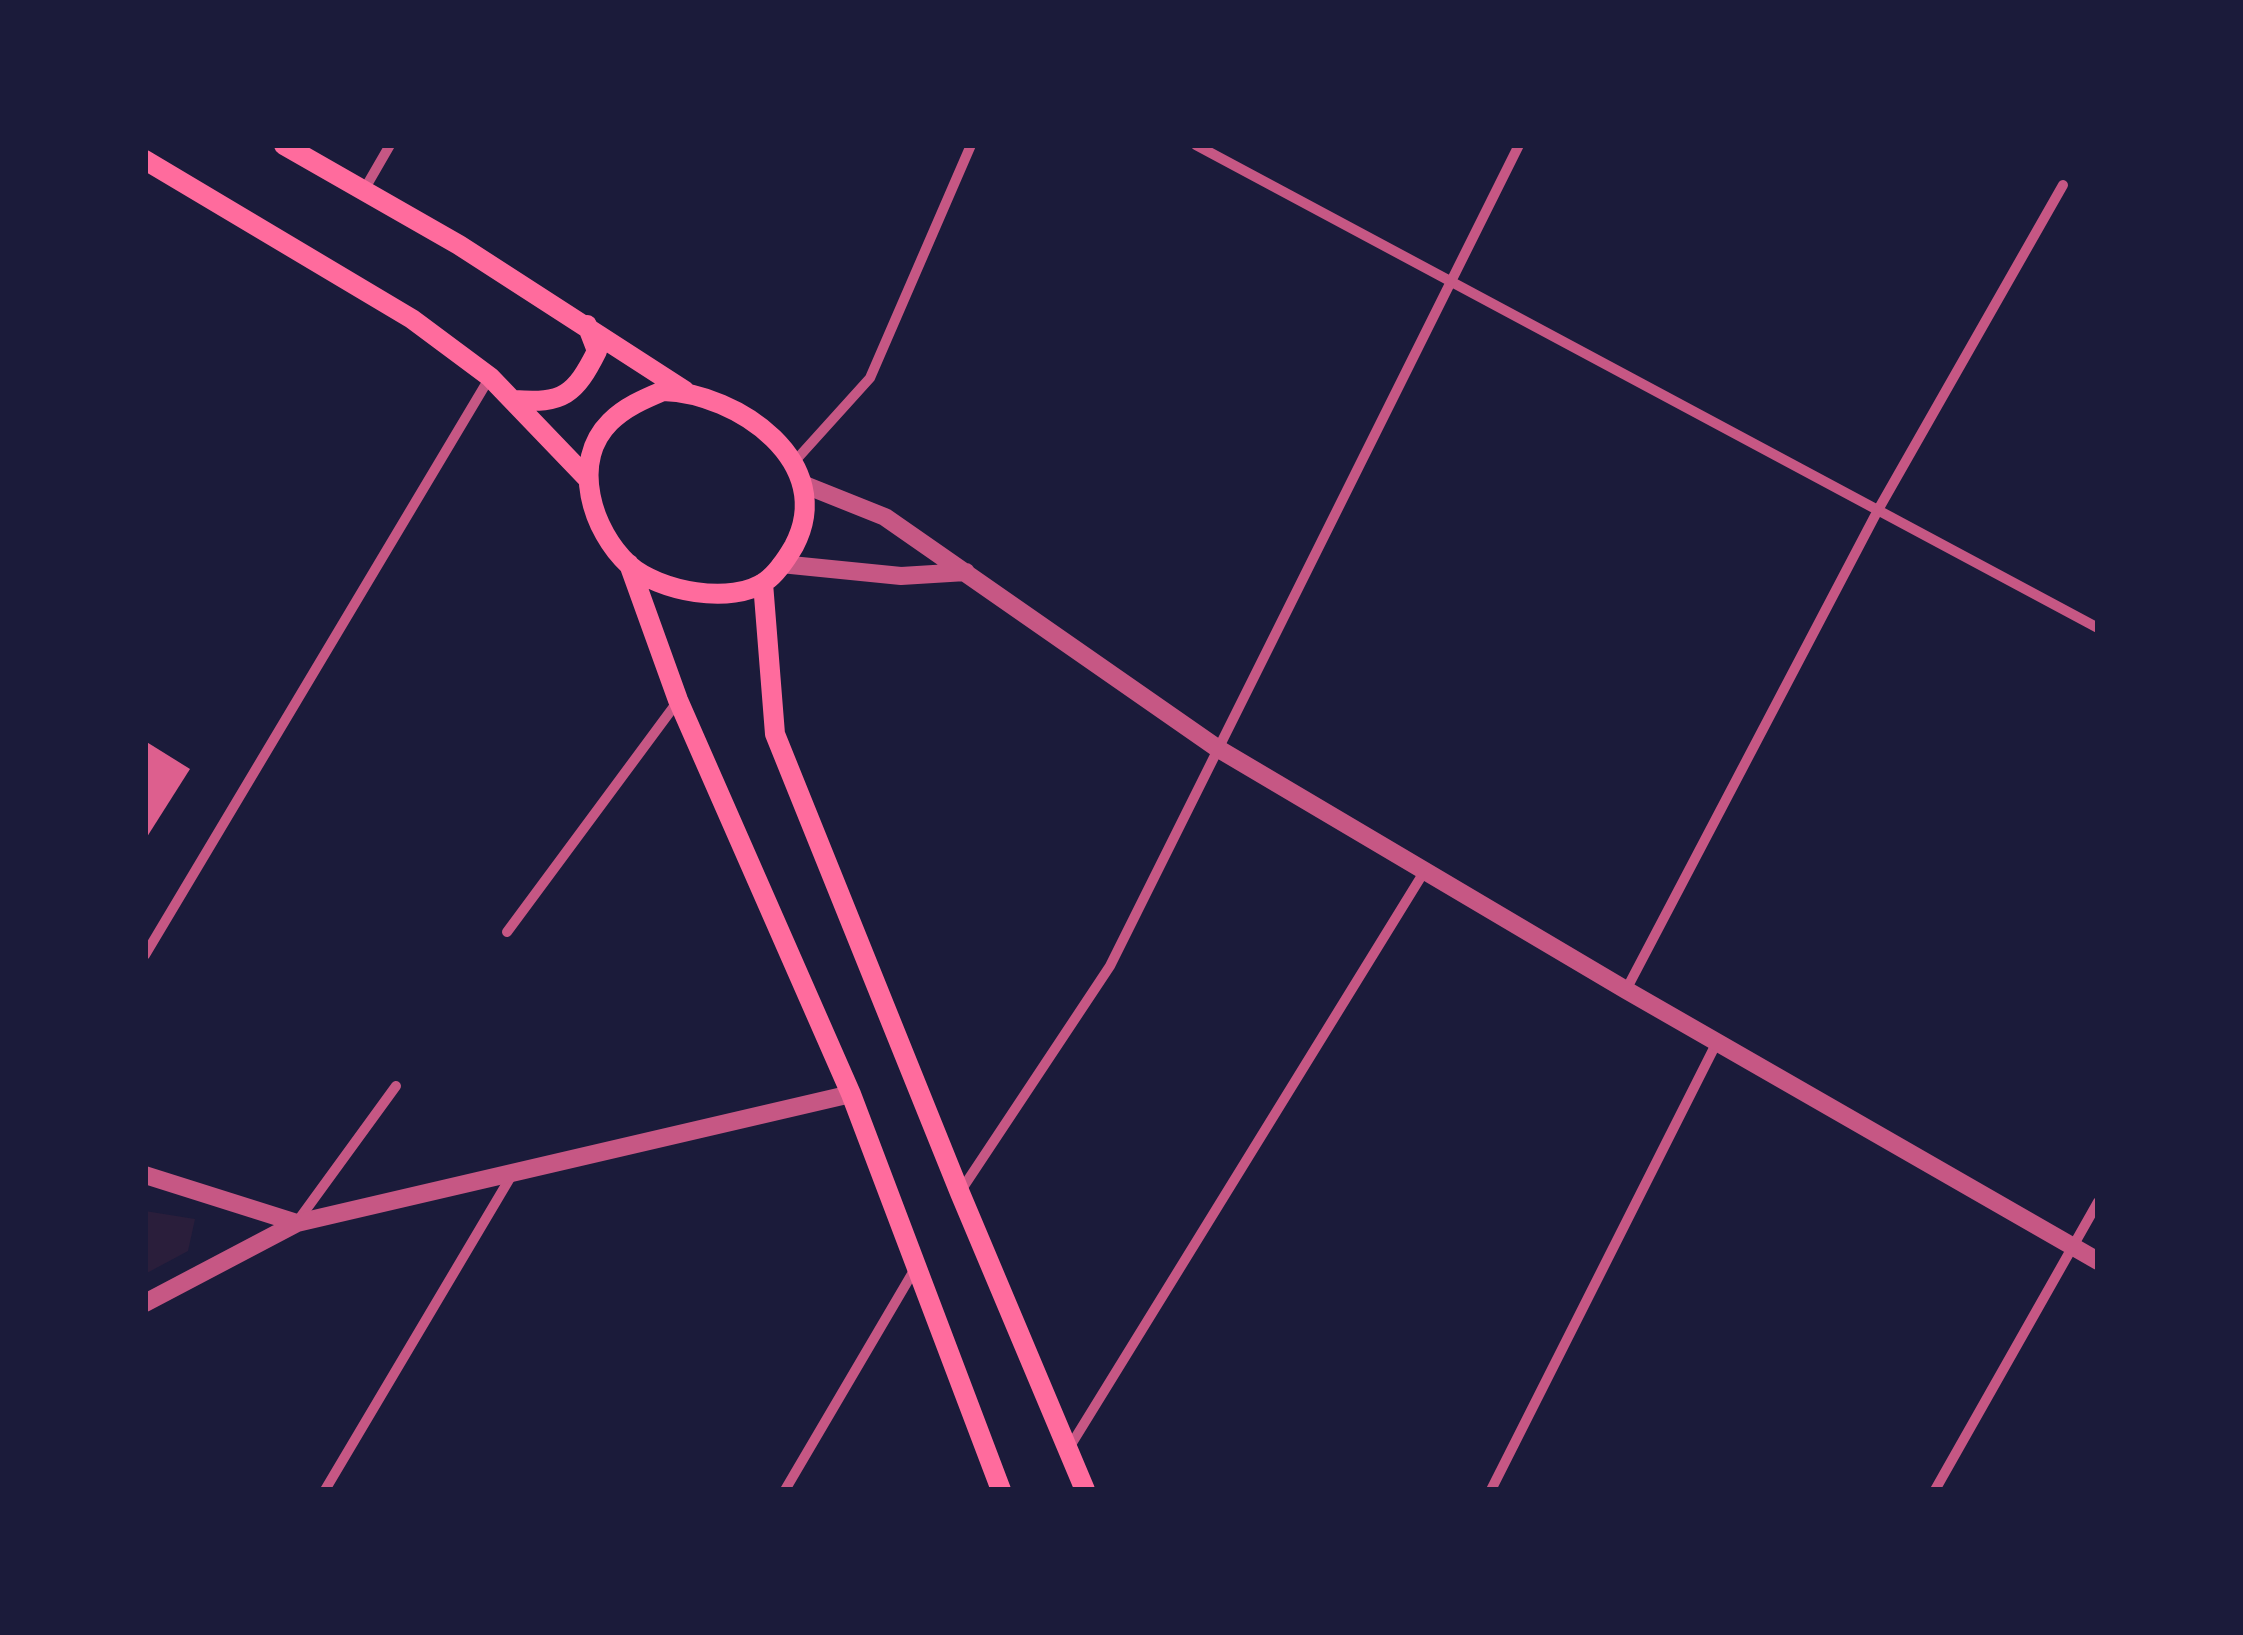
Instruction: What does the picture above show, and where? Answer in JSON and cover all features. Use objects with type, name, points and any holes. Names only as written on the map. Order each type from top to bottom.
[{"type":"main road","points":[[284,145],[588,326],[686,392],[748,420],[795,461],[805,484],[806,512],[801,532],[764,583],[721,593],[680,588],[653,581],[628,564]]},
{"type":"main road","points":[[145,160],[412,319],[490,376],[587,478]]},
{"type":"main road","points":[[514,400],[550,403],[570,392],[598,351],[588,326]]},
{"type":"main road","points":[[686,392],[663,391],[634,404],[608,423],[587,478],[592,508],[628,564],[678,700],[851,1094],[1001,1490]]},
{"type":"main road","points":[[764,583],[775,734],[1085,1490]]},
{"type":"street","points":[[364,191],[390,145]]},
{"type":"street","points":[[795,461],[870,378],[972,145]]},
{"type":"street","points":[[1196,145],[2098,628]]},
{"type":"street","points":[[960,1193],[1110,966],[1519,145]]},
{"type":"street","points":[[1626,990],[1878,510],[2063,185]]},
{"type":"street","points":[[145,955],[490,376]]},
{"type":"street","points":[[805,484],[885,517],[1217,748],[1626,990],[2098,1261]]},
{"type":"street","points":[[781,564],[901,576],[966,572]]},
{"type":"street","points":[[506,932],[678,700]]},
{"type":"street","points":[[1069,1448],[1424,872]]},
{"type":"street","points":[[1491,1490],[1717,1042]]},
{"type":"street","points":[[297,1223],[396,1086]]},
{"type":"street","points":[[145,1303],[297,1223],[851,1094]]},
{"type":"street","points":[[325,1490],[515,1170]]},
{"type":"street","points":[[145,1174],[297,1223]]},
{"type":"street","points":[[1934,1490],[2098,1202]]},
{"type":"street","points":[[785,1490],[916,1267]]},
{"type":"shaded area","points":[[145,1211],[195,1219],[188,1251],[145,1274]]},
{"type":"building","points":[[145,741],[190,769],[145,840]]}]
